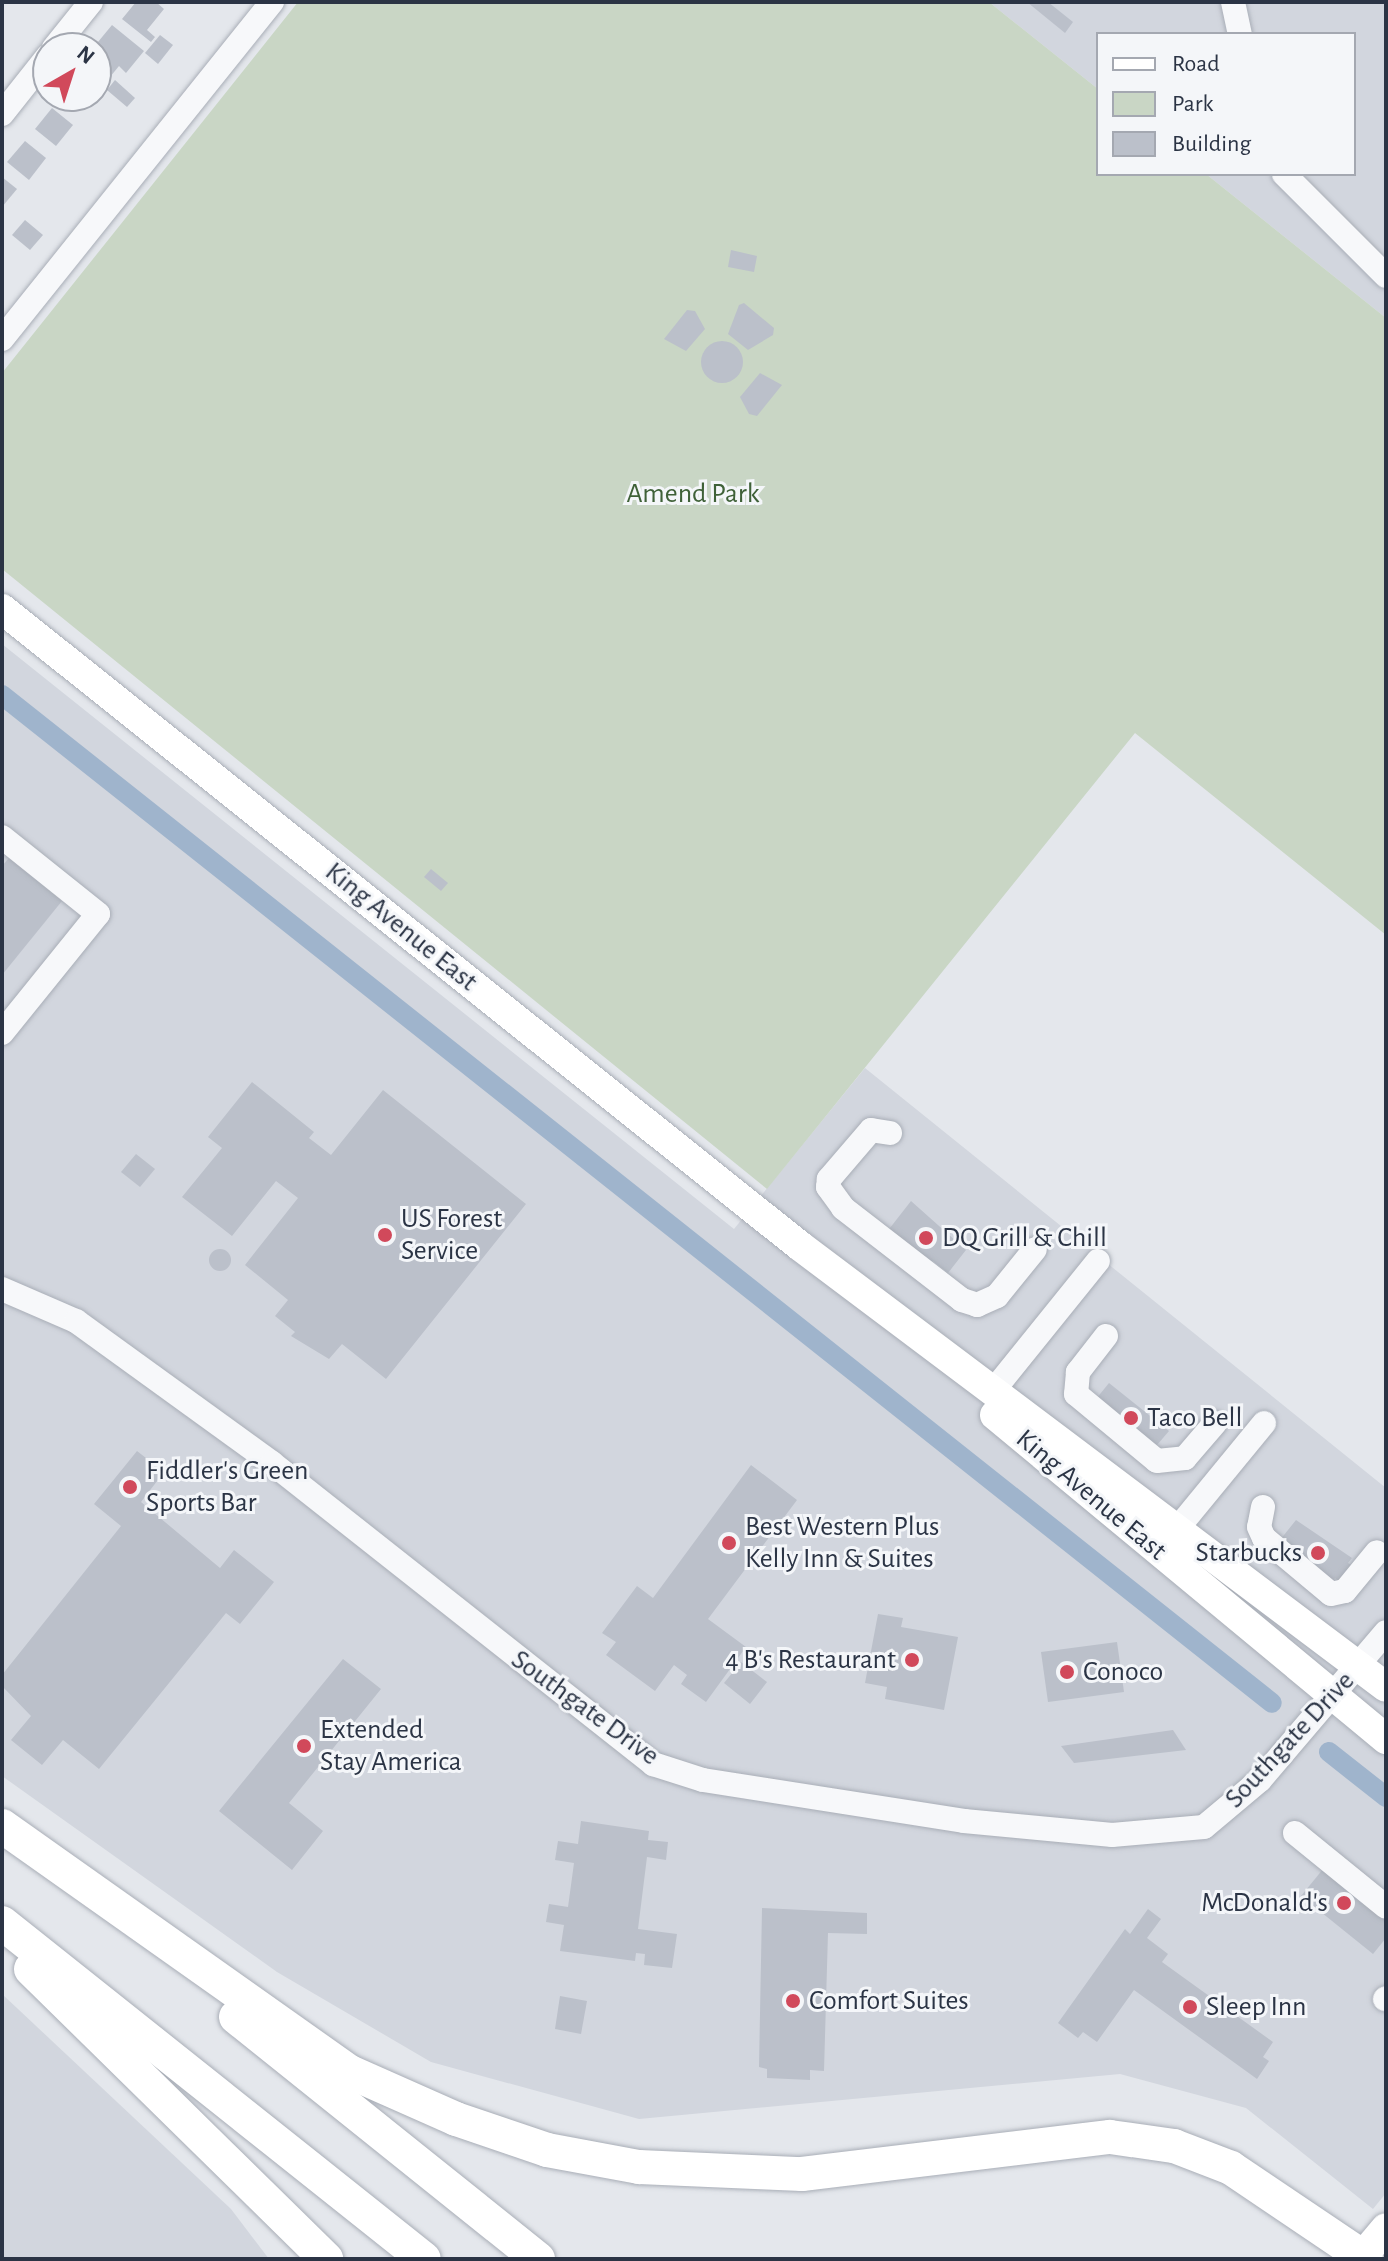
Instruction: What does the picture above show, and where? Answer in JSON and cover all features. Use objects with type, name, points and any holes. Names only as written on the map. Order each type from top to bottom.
[{"type":"highway","points":[[2,1828],[350,2072],[456,2119],[547,2150],[639,2167],[802,2174],[1110,2137],[1174,2146],[1231,2168],[1363,2258]]},
{"type":"highway","points":[[2,1828],[538,2259]]},
{"type":"highway","points":[[2,1924],[35,1975],[326,2259]]},
{"type":"highway","points":[[2,1924],[424,2259]]},
{"type":"main road","name":"King Avenue East","points":[[2,609],[800,1246],[1386,1687]]},
{"type":"main road","name":"King Avenue East","points":[[800,1246],[1054,1467],[1386,1739]]},
{"type":"main road","points":[[1363,2258],[1386,2228]]},
{"type":"street","points":[[67,32],[91,2]]},
{"type":"street","points":[[2,339],[272,2]]},
{"type":"street","points":[[1233,2],[1240,32]]},
{"type":"street","points":[[2,114],[32,76]]},
{"type":"street","points":[[1286,176],[1386,276]]},
{"type":"street","points":[[2,837],[98,914],[2,1033]]},
{"type":"street","points":[[890,1133],[871,1130],[829,1179],[828,1187],[843,1208],[962,1300],[977,1305],[997,1296],[1035,1249]]},
{"type":"street","points":[[993,1391],[1098,1261]]},
{"type":"street","name":"Southgate Drive","points":[[2,1289],[76,1321],[272,1463],[653,1764],[703,1780],[954,1820],[1112,1835],[1163,1833],[1204,1827],[1234,1806],[1335,1697],[1386,1632]]},
{"type":"street","points":[[1106,1336],[1078,1372],[1076,1394],[1132,1442],[1157,1461],[1176,1462],[1215,1423]]},
{"type":"street","points":[[1177,1529],[1264,1423]]},
{"type":"street","points":[[1263,1507],[1259,1527],[1264,1538],[1331,1594],[1345,1591],[1377,1552]]},
{"type":"street","points":[[1295,1833],[1386,1907]]},
{"type":"shaded area","points":[[989,2],[1386,2],[1386,318],[1208,176],[1356,176],[1356,32],[1096,32],[1096,87]]},
{"type":"shaded area","points":[[2,644],[734,1229],[865,1068],[1386,1488],[1386,2193],[1373,2209],[1246,2108],[1120,2074],[639,2119],[431,2062],[277,1972],[2,1776]]},
{"type":"shaded area","points":[[2,1994],[231,2209],[269,2259],[2,2259]]},
{"type":"green space","name":"Amend Park","points":[[298,2],[989,2],[1096,87],[1096,176],[1208,176],[1386,318],[1386,935],[1135,733],[767,1189],[2,569],[2,373]]},
{"type":"building","points":[[136,2],[156,2],[164,9],[147,30],[155,37],[151,42],[122,19]]},
{"type":"building","points":[[1027,2],[1048,2],[1073,22],[1065,33]]},
{"type":"building","points":[[112,25],[144,51],[126,73],[119,66],[112,75],[112,32],[106,32]]},
{"type":"building","points":[[160,35],[173,45],[158,64],[145,53]]},
{"type":"building","points":[[115,80],[135,98],[127,107],[112,94]]},
{"type":"building","points":[[49,112],[57,112],[73,125],[56,146],[35,129]]},
{"type":"building","points":[[25,141],[46,158],[29,180],[7,162]]},
{"type":"building","points":[[2,177],[17,189],[2,207]]},
{"type":"building","points":[[25,220],[43,235],[30,250],[12,235]]},
{"type":"building","points":[[731,250],[757,256],[754,272],[728,267]]},
{"type":"building","points":[[744,303],[774,328],[773,335],[748,350],[728,334],[739,305]]},
{"type":"building","points":[[687,310],[695,311],[705,329],[686,351],[664,339]]},
{"type":"building","points":[[722,341],[737,347],[743,362],[737,377],[722,383],[707,377],[701,362],[707,347]]},
{"type":"building","points":[[760,373],[782,385],[757,416],[749,414],[740,397]]},
{"type":"building","points":[[9,858],[62,901],[2,975],[2,866]]},
{"type":"building","points":[[431,869],[448,883],[441,891],[424,877]]},
{"type":"building","points":[[252,1082],[314,1132],[309,1138],[331,1155],[383,1090],[526,1204],[386,1379],[342,1344],[329,1359],[291,1336],[295,1332],[275,1316],[288,1300],[245,1265],[298,1198],[276,1181],[232,1236],[182,1197],[222,1148],[208,1137]]},
{"type":"building","points":[[136,1154],[155,1169],[140,1187],[121,1172]]},
{"type":"building","points":[[911,1201],[966,1250],[948,1273],[933,1261],[929,1266],[886,1233]]},
{"type":"building","points":[[220,1249],[228,1252],[231,1260],[228,1268],[220,1271],[212,1268],[209,1260],[212,1252]]},
{"type":"building","points":[[1109,1383],[1169,1431],[1151,1452],[1096,1399]]},
{"type":"building","points":[[137,1451],[164,1472],[141,1502],[220,1568],[234,1550],[274,1582],[240,1624],[226,1613],[99,1769],[63,1740],[42,1765],[11,1740],[31,1716],[2,1686],[2,1675],[121,1526],[94,1504]]},
{"type":"building","name":"Best Western Plus Kelly Inn & Suites","points":[[751,1465],[797,1500],[708,1619],[746,1647],[706,1702],[681,1684],[687,1675],[674,1665],[655,1691],[606,1655],[616,1642],[602,1633],[637,1586],[653,1598]]},
{"type":"building","points":[[1296,1520],[1352,1558],[1348,1563],[1353,1566],[1340,1582],[1335,1578],[1331,1583],[1280,1540]]},
{"type":"building","name":"4 B's Restaurant","points":[[878,1614],[903,1618],[901,1627],[958,1637],[944,1710],[885,1699],[887,1687],[865,1683]]},
{"type":"building","points":[[1117,1642],[1124,1692],[1048,1702],[1041,1652]]},
{"type":"building","name":"Extended Stay America","points":[[343,1659],[381,1689],[289,1803],[323,1831],[292,1870],[219,1811]]},
{"type":"building","points":[[741,1662],[767,1682],[750,1704],[724,1683]]},
{"type":"building","points":[[1173,1730],[1186,1750],[1074,1763],[1061,1746]]},
{"type":"building","points":[[581,1821],[649,1831],[648,1840],[668,1842],[666,1860],[647,1857],[638,1929],[677,1934],[672,1968],[644,1965],[645,1954],[636,1953],[635,1961],[560,1951],[564,1925],[546,1922],[549,1904],[568,1907],[574,1863],[555,1860],[558,1841],[578,1844]]},
{"type":"building","name":"McDonald's","points":[[1328,1863],[1386,1911],[1386,1938],[1373,1954],[1301,1896]]},
{"type":"building","name":"Comfort Suites","points":[[762,1908],[867,1913],[867,1934],[828,1933],[824,2071],[810,2070],[810,2080],[767,2078],[767,2069],[759,2067]]},
{"type":"building","name":"Sleep Inn","points":[[1148,1909],[1161,1919],[1147,1938],[1168,1954],[1162,1962],[1273,2042],[1263,2057],[1269,2061],[1257,2079],[1134,1990],[1097,2042],[1083,2032],[1078,2038],[1058,2023],[1125,1929],[1130,1934]]},
{"type":"building","points":[[560,1996],[587,2001],[581,2034],[555,2029]]},
{"type":"waterway","points":[[2,695],[1272,1703]]},
{"type":"waterway","points":[[1329,1752],[1386,1797]]},
{"type":"place","name":"US Forest Service","points":[[385,1235]]},
{"type":"place","name":"DQ Grill & Chill","points":[[926,1238]]},
{"type":"place","name":"Taco Bell","points":[[1131,1418]]},
{"type":"place","name":"Fiddler's Green Sports Bar","points":[[130,1487]]},
{"type":"place","name":"Best Western Plus Kelly Inn & Suites","points":[[729,1543]]},
{"type":"place","name":"Starbucks","points":[[1318,1553]]},
{"type":"place","name":"4 B's Restaurant","points":[[912,1660]]},
{"type":"place","name":"Conoco","points":[[1067,1672]]},
{"type":"place","name":"Extended Stay America","points":[[304,1746]]},
{"type":"place","name":"McDonald's","points":[[1344,1903]]},
{"type":"place","name":"Comfort Suites","points":[[793,2001]]},
{"type":"place","name":"Sleep Inn","points":[[1190,2007]]}]
